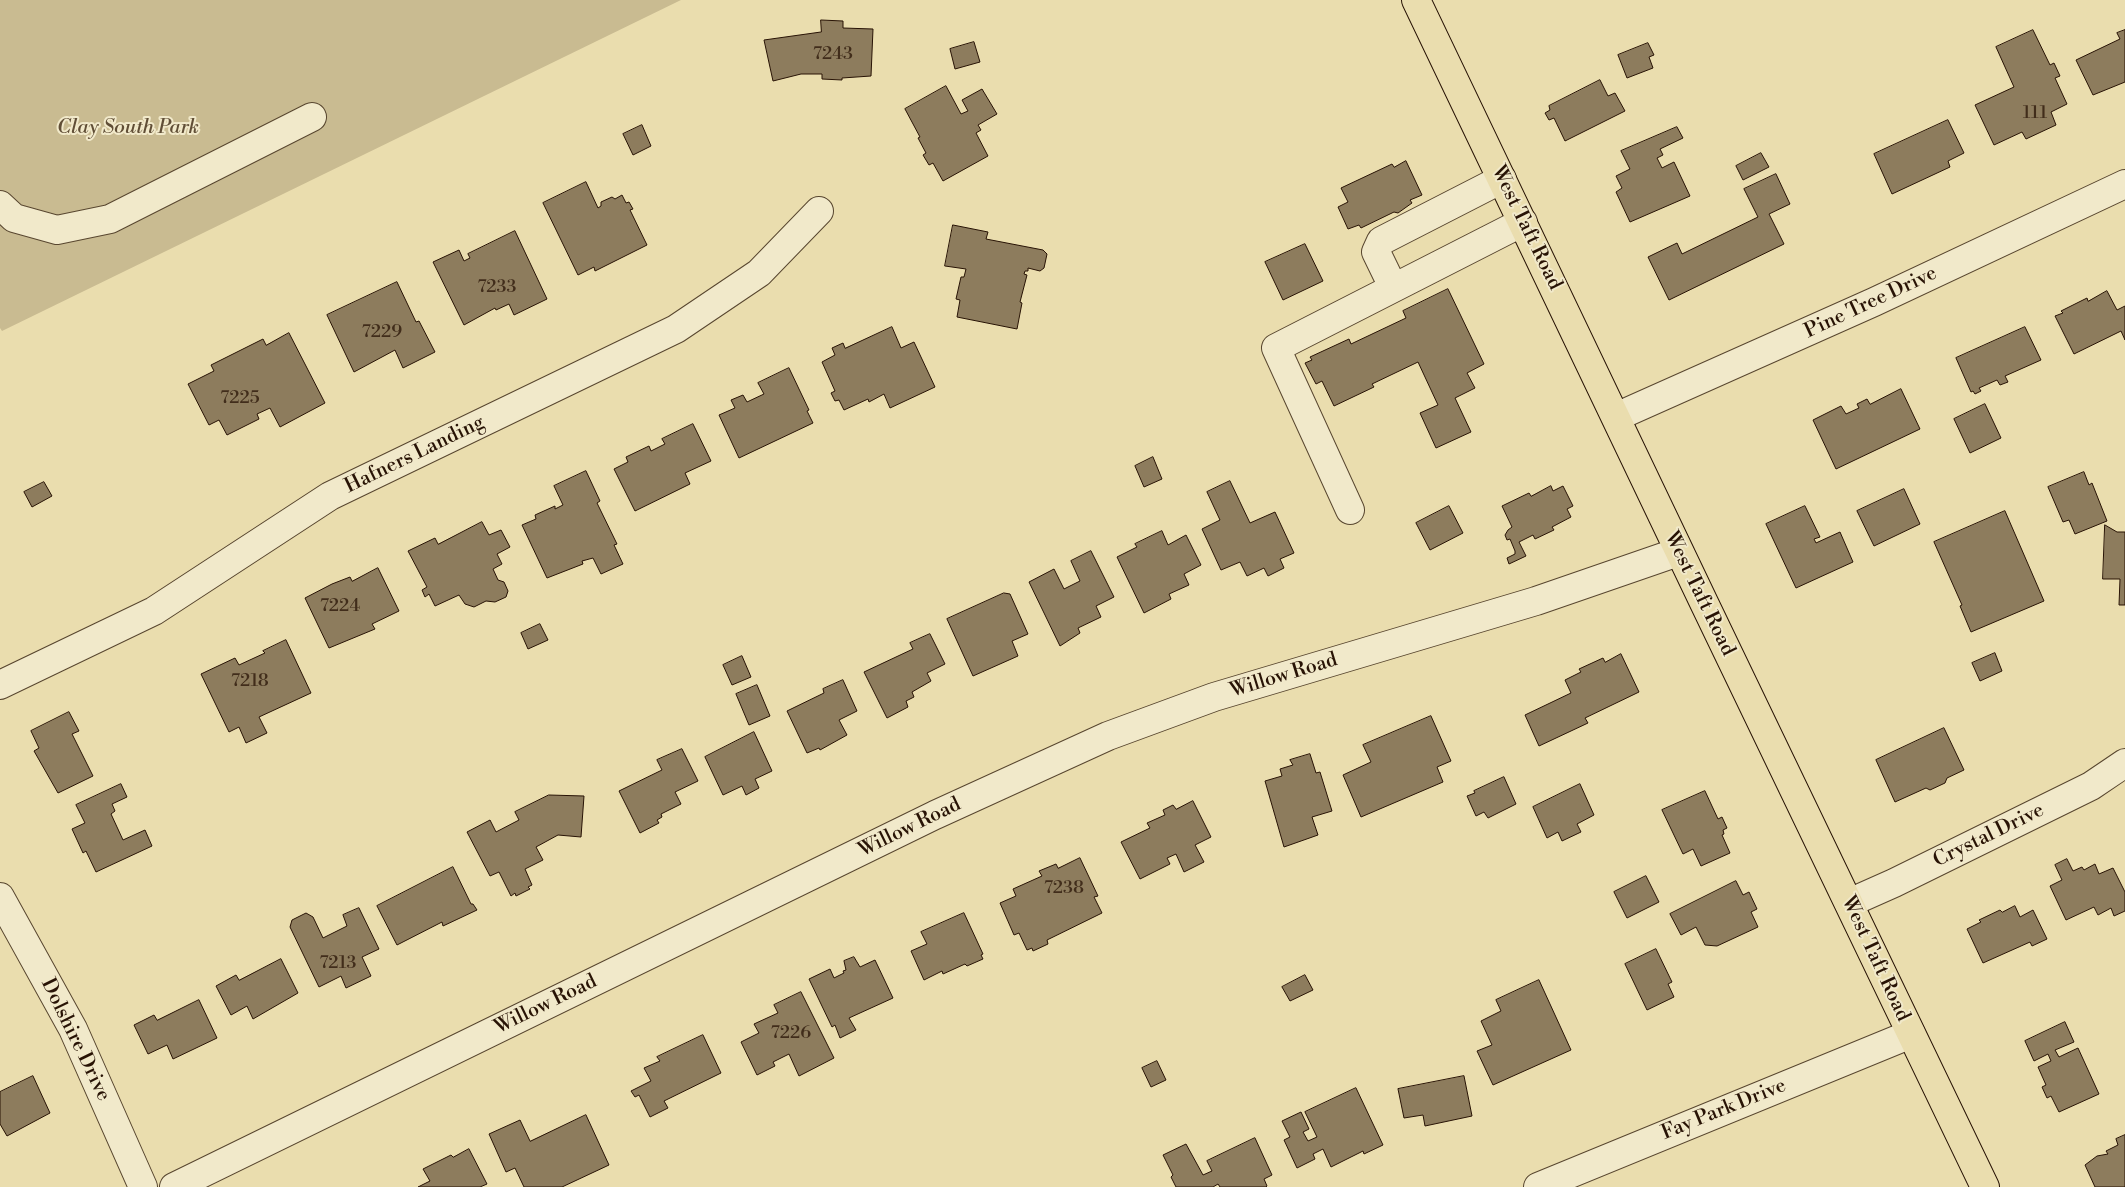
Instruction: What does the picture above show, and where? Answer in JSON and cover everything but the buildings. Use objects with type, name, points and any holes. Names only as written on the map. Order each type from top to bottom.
[{"type":"main road","name":"West Taft Road","points":[[1416,0],[1616,417],[1678,552],[1985,1187]]},
{"type":"street","points":[[0,205],[14,218],[57,230],[110,219],[312,117]]},
{"type":"street","points":[[1393,287],[1376,252],[1380,241],[1502,178]]},
{"type":"street","name":"Pine Tree Drive","points":[[1616,417],[1874,302],[2125,184]]},
{"type":"street","name":"Hafners Landing","points":[[0,685],[154,611],[330,496],[676,329],[759,273],[819,211]]},
{"type":"street","points":[[1350,510],[1276,348],[1523,222]]},
{"type":"street","name":"Willow Road","points":[[174,1187],[935,815],[1108,736],[1214,697],[1536,601],[1678,552]]},
{"type":"street","name":"Crystal Drive","points":[[1849,903],[1894,883],[2091,786],[2125,763]]},
{"type":"street","name":"Dolshire Drive","points":[[0,897],[73,1029],[143,1187]]},
{"type":"street","name":"Fay Park Drive","points":[[1538,1187],[1911,1034]]},
{"type":"green space","name":"Clay South Park","points":[[0,0],[681,0],[2,331],[0,328]]}]
